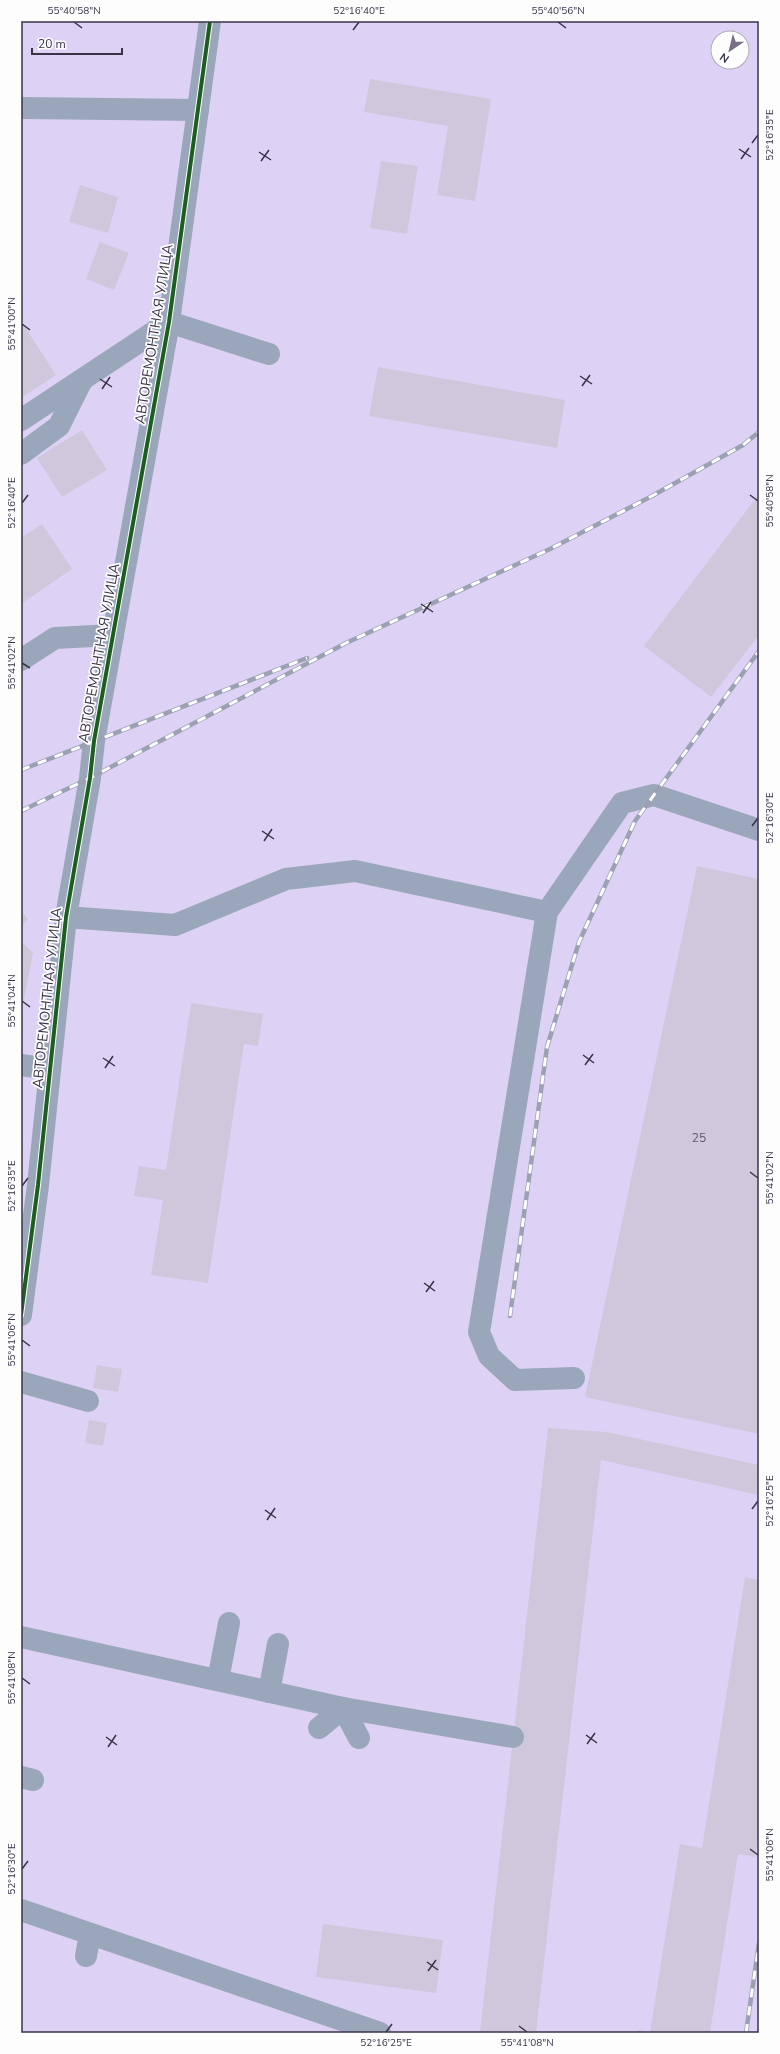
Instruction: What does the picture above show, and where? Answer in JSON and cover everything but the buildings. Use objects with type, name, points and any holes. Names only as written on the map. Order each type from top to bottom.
[{"type":"street","name":"АВТОРЕМОНТНАЯ УЛИЦА","points":[[21,1315],[38,1185],[66,917],[113,635],[169,322],[210,21]]},
{"type":"street","points":[[21,108],[198,110]]},
{"type":"street","points":[[21,420],[169,322],[269,354]]},
{"type":"street","points":[[21,454],[59,426],[82,380]]},
{"type":"street","points":[[21,660],[55,638],[113,635]]},
{"type":"street","points":[[574,1378],[515,1380],[489,1356],[479,1332],[547,912],[622,803],[654,794],[759,830]]},
{"type":"street","points":[[66,917],[175,925],[286,879],[355,871],[547,912]]},
{"type":"street","points":[[21,1065],[50,1069]]},
{"type":"street","points":[[21,1382],[88,1401]]},
{"type":"street","points":[[218,1680],[229,1623]]},
{"type":"street","points":[[21,1637],[343,1708],[513,1737]]},
{"type":"street","points":[[269,1692],[278,1644]]},
{"type":"street","points":[[319,1728],[343,1708]]},
{"type":"street","points":[[343,1708],[359,1738]]},
{"type":"street","points":[[21,1910],[380,2033]]},
{"type":"street","points":[[86,1956],[90,1934]]},
{"type":"shaded area","points":[[21,21],[759,21],[759,2033],[21,2033]]},
{"type":"railway","points":[[21,811],[90,778],[346,643],[550,549],[652,496],[743,445],[759,432]]},
{"type":"railway","points":[[510,1316],[547,1047],[579,942],[635,821],[759,651]]},
{"type":"railway","points":[[21,770],[307,658]]},
{"type":"railway","points":[[746,2033],[759,1943]]},
{"type":"cycle path","points":[[21,1315],[38,1185],[66,917],[90,778],[94,741],[169,322],[210,21]]}]
